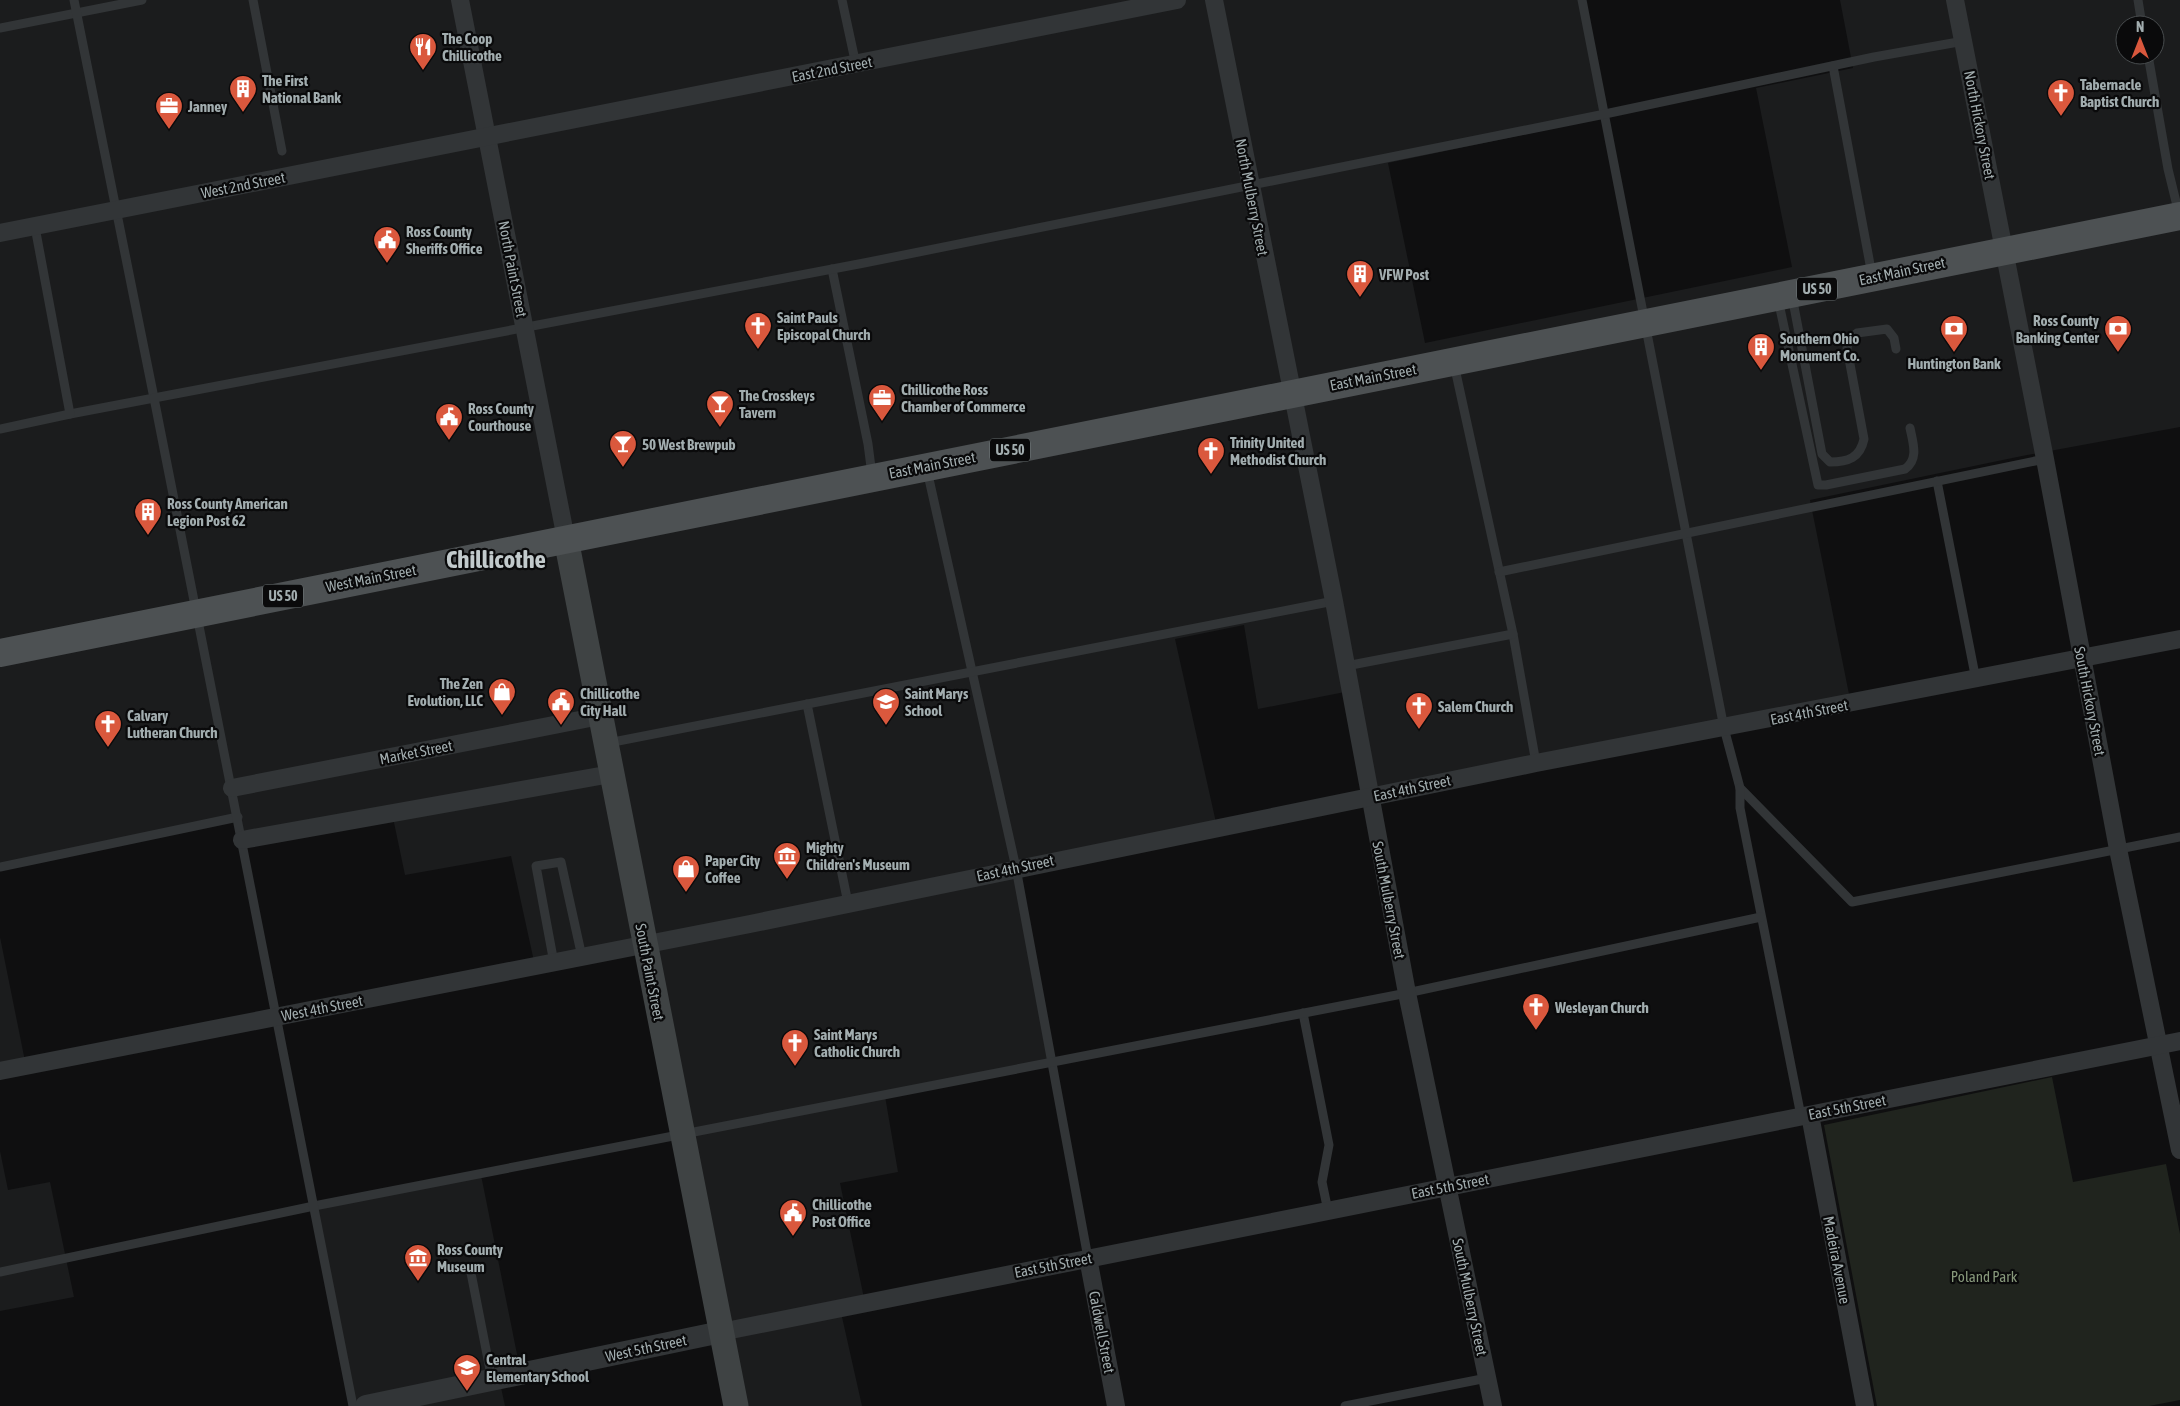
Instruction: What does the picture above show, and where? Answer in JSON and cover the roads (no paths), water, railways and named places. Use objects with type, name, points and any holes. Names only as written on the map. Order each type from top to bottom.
[{"type":"main road","name":"East Main Street","points":[[566,539],[2180,216]]},
{"type":"main road","name":"West Main Street","points":[[0,653],[566,539]]},
{"type":"main road","name":"South Paint Street","points":[[566,539],[736,1406]]},
{"type":"street","name":"North Paint Street","points":[[460,0],[566,539]]},
{"type":"street","name":"East 2nd Street","points":[[486,136],[856,65],[1177,0]]},
{"type":"street","name":"North Mulberry Street","points":[[1214,0],[1291,393]]},
{"type":"street","name":"North Hickory Street","points":[[1955,0],[2004,251]]},
{"type":"street","name":"West 2nd Street","points":[[0,233],[486,136]]},
{"type":"street","name":"South Hickory Street","points":[[2004,251],[2118,849],[2180,1150]]},
{"type":"street","name":"South Mulberry Street","points":[[1291,393],[1334,601],[1407,993],[1492,1406]]},
{"type":"street","name":"East 4th Street","points":[[645,944],[1536,763],[1976,680],[2180,639]]},
{"type":"street","name":"Market Street","points":[[232,788],[600,716]]},
{"type":"street","points":[[242,840],[611,774]]},
{"type":"street","name":"West 4th Street","points":[[0,1071],[645,944]]},
{"type":"street","name":"East 5th Street","points":[[721,1332],[1446,1186],[2180,1042]]},
{"type":"street","name":"Madeira Avenue","points":[[1805,1116],[1865,1406]]},
{"type":"street","name":"Caldwell Street","points":[[1088,1258],[1116,1406]]},
{"type":"street","name":"West 5th Street","points":[[366,1406],[721,1332]]},
{"type":"lane","points":[[74,0],[198,613],[353,1406]]},
{"type":"lane","points":[[0,28],[142,0]]},
{"type":"lane","points":[[253,0],[282,151]]},
{"type":"lane","points":[[842,0],[856,65]]},
{"type":"lane","points":[[1582,0],[1724,728],[1740,788],[1740,808],[1761,917],[1805,1116]]},
{"type":"lane","points":[[2138,0],[2140,15]]},
{"type":"lane","points":[[0,428],[832,269],[1964,41]]},
{"type":"lane","points":[[2150,65],[2168,169],[2180,216]]},
{"type":"lane","points":[[1833,66],[1873,278]]},
{"type":"lane","points":[[35,227],[70,414]]},
{"type":"lane","points":[[832,269],[868,444],[872,477]]},
{"type":"lane","points":[[1784,295],[1822,454],[1825,459],[1838,462],[1853,459],[1860,453],[1864,439],[1847,348],[1848,339],[1857,333],[1887,329],[1894,338],[1896,349]]},
{"type":"lane","points":[[1784,295],[1818,485],[1826,486],[1906,469],[1911,465],[1914,457],[1910,428]]},
{"type":"lane","points":[[1454,361],[1513,634],[1536,763]]},
{"type":"lane","points":[[1499,572],[2045,459]]},
{"type":"lane","points":[[927,466],[1016,868],[1088,1258]]},
{"type":"lane","points":[[1937,481],[1976,680]]},
{"type":"lane","points":[[606,744],[1334,601]]},
{"type":"lane","points":[[1346,666],[1513,634]]},
{"type":"lane","points":[[807,704],[848,903]]},
{"type":"lane","points":[[1740,788],[1852,902],[2180,837]]},
{"type":"lane","points":[[0,867],[238,817]]},
{"type":"lane","points":[[554,963],[536,866],[561,862],[582,957]]},
{"type":"lane","points":[[0,1272],[314,1206],[683,1136],[1407,993],[1761,917]]},
{"type":"lane","points":[[1303,1013],[1329,1145],[1322,1182],[1328,1210]]},
{"type":"lane","points":[[471,1273],[492,1380]]},
{"type":"lane","points":[[1345,1406],[1487,1378]]},
{"type":"place","name":"The Coop Chillicothe","points":[[423,71]]},
{"type":"place","name":"The First National Bank","points":[[243,113]]},
{"type":"place","name":"Tabernacle Baptist Church","points":[[2061,117]]},
{"type":"place","name":"Janney","points":[[169,130]]},
{"type":"place","name":"Ross County Sheriffs Office","points":[[387,264]]},
{"type":"place","name":"VFW Post","points":[[1360,298]]},
{"type":"place","name":"Saint Pauls Episcopal Church","points":[[758,350]]},
{"type":"place","name":"Huntington Bank","points":[[1954,353]]},
{"type":"place","name":"Ross County Banking Center","points":[[2118,353]]},
{"type":"place","name":"Southern Ohio Monument Co.","points":[[1761,371]]},
{"type":"place","name":"Chillicothe Ross Chamber of Commerce","points":[[882,422]]},
{"type":"place","name":"The Crosskeys Tavern","points":[[720,428]]},
{"type":"place","name":"Ross County Courthouse","points":[[449,441]]},
{"type":"place","name":"50 West Brewpub","points":[[623,468]]},
{"type":"place","name":"Trinity United Methodist Church","points":[[1211,475]]},
{"type":"place","name":"Ross County American Legion Post 62","points":[[148,536]]},
{"type":"place","name":"The Zen Evolution, LLC","points":[[502,716]]},
{"type":"place","name":"Chillicothe City Hall","points":[[561,726]]},
{"type":"place","name":"Saint Marys School","points":[[886,726]]},
{"type":"place","name":"Salem Church","points":[[1419,730]]},
{"type":"place","name":"Calvary Lutheran Church","points":[[108,748]]},
{"type":"place","name":"Mighty Children's Museum","points":[[787,880]]},
{"type":"place","name":"Paper City Coffee","points":[[686,893]]},
{"type":"place","name":"Wesleyan Church","points":[[1536,1031]]},
{"type":"place","name":"Saint Marys Catholic Church","points":[[795,1067]]},
{"type":"place","name":"Chillicothe Post Office","points":[[793,1237]]},
{"type":"place","name":"Ross County Museum","points":[[418,1282]]},
{"type":"place","name":"Central Elementary School","points":[[467,1392]]},
{"type":"district","name":"Chillicothe","points":[[496,559]]},
{"type":"park label","name":"Poland Park","points":[[1984,1276]]}]
